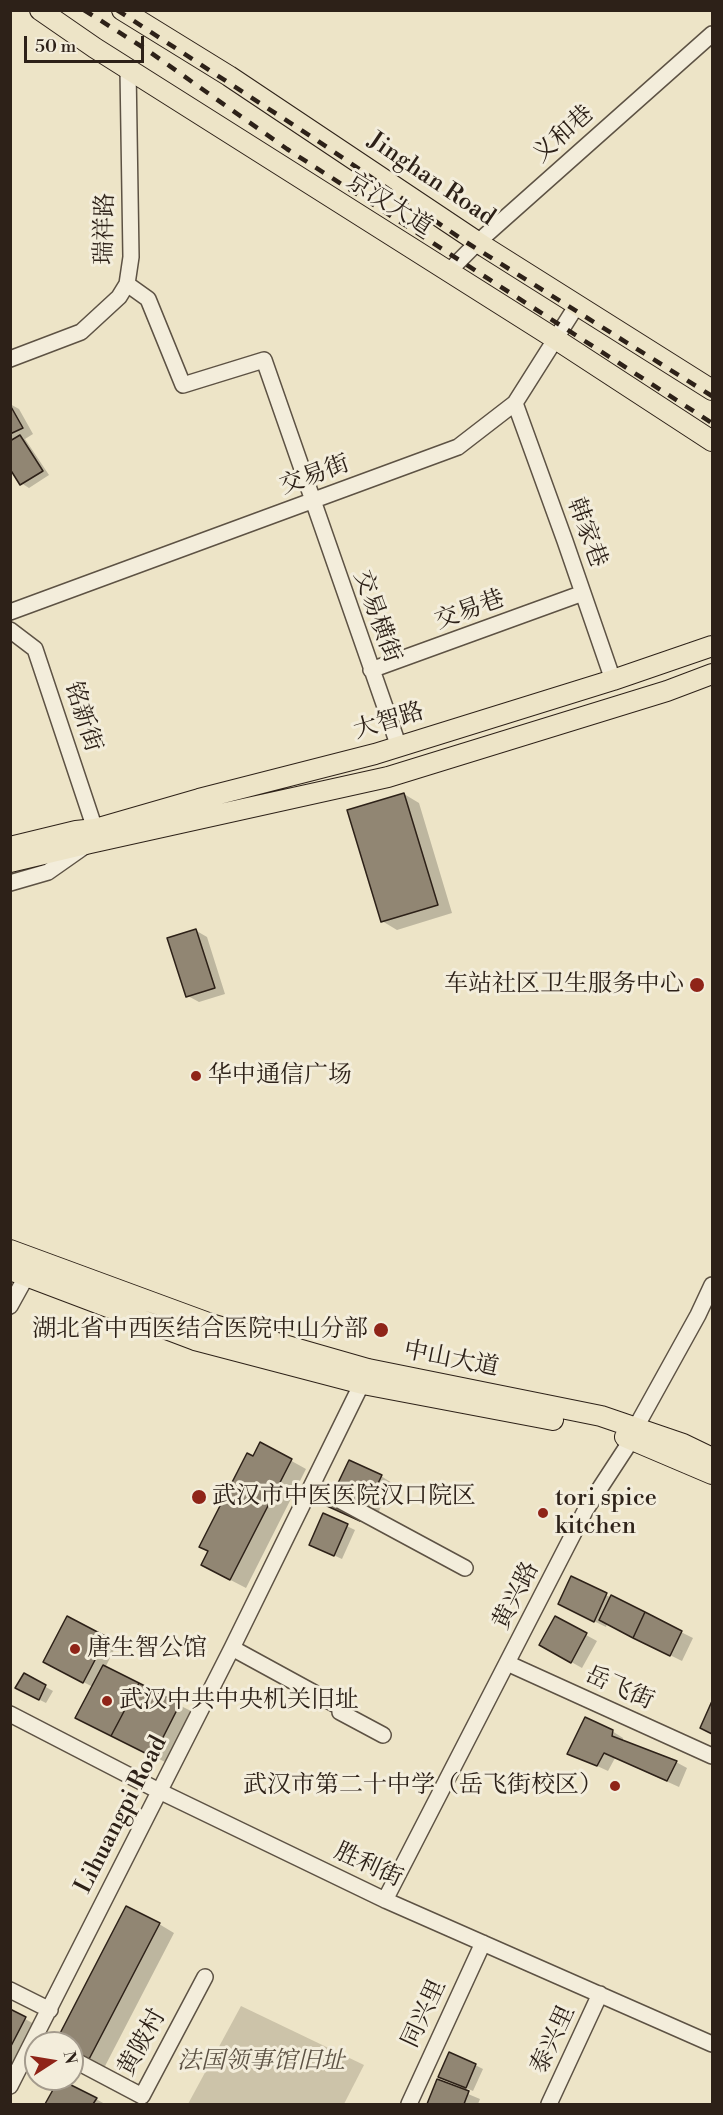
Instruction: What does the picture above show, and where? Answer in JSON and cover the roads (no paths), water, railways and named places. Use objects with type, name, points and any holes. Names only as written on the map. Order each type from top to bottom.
[{"type":"main road","name":"京汉大道","points":[[40,10],[128,69],[554,338],[712,441]]},
{"type":"main road","name":"Jinghan Road","points":[[122,10],[145,17],[229,76],[478,242],[712,390]]},
{"type":"main road","name":"大智路","points":[[10,862],[87,834],[199,799],[399,747],[613,680],[712,646]]},
{"type":"main road","name":"大智路","points":[[10,846],[87,834],[388,777],[712,674]]},
{"type":"main road","name":"中山大道","points":[[10,1250],[24,1269],[211,1324],[365,1377],[601,1416],[712,1474]]},
{"type":"main road","name":"中山大道","points":[[634,1433],[683,1444],[712,1458]]},
{"type":"street","name":"义和巷","points":[[448,272],[478,242],[712,34]]},
{"type":"street","name":"瑞祥路","points":[[10,359],[81,332],[119,297],[127,284],[131,257],[128,69]]},
{"type":"street","name":"交易横街","points":[[127,284],[148,299],[183,385],[264,360],[311,501],[399,747]]},
{"type":"street","name":"交易街","points":[[10,612],[458,447],[514,403],[577,305]]},
{"type":"street","name":"韩家巷","points":[[514,403],[613,680]]},
{"type":"street","name":"交易巷","points":[[371,670],[583,593]]},
{"type":"street","name":"铭新街","points":[[10,630],[35,649],[87,834]]},
{"type":"street","name":"大智路","points":[[10,883],[48,872],[87,834]]},
{"type":"street","points":[[10,1306],[24,1269]]},
{"type":"street","name":"黄兴路","points":[[385,1900],[585,1511],[634,1433],[712,1285]]},
{"type":"street","name":"Lihuangpi Road","points":[[42,2031],[50,2010],[365,1377]]},
{"type":"street","points":[[312,1486],[465,1568]]},
{"type":"street","points":[[232,1648],[340,1707],[340,1712],[383,1736]]},
{"type":"street","name":"岳飞街","points":[[507,1663],[712,1756]]},
{"type":"street","name":"胜利街","points":[[10,1714],[159,1791],[385,1900],[712,2044]]},
{"type":"street","name":"同兴里","points":[[409,2104],[483,1943]]},
{"type":"street","name":"黄陂村","points":[[84,2065],[142,2096],[205,1977]]},
{"type":"street","points":[[10,1990],[50,2010]]},
{"type":"street","name":"泰兴里","points":[[549,2104],[600,1994]]},
{"type":"street","name":"Lihuangpi Road","points":[[10,2086],[24,2064]]},
{"type":"railway","points":[[84,10],[147,50],[287,149],[712,423]]},
{"type":"railway","points":[[117,10],[318,141],[466,242],[712,396]]},
{"type":"place","name":"车站社区卫生服务中心","points":[[697,985]]},
{"type":"place","name":"华中通信广场","points":[[196,1076]]},
{"type":"place","name":"湖北省中西医结合医院中山分部","points":[[381,1330]]},
{"type":"place","name":"武汉市中医医院汉口院区","points":[[199,1497]]},
{"type":"place","name":"tori spice kitchen","points":[[543,1513]]},
{"type":"place","name":"唐生智公馆","points":[[75,1649]]},
{"type":"place","name":"武汉中共中央机关旧址","points":[[107,1701]]},
{"type":"place","name":"武汉市第二十中学（岳飞街校区）","points":[[615,1786]]},
{"type":"park label","name":"法国领事馆旧址","points":[[261,2062]]}]
